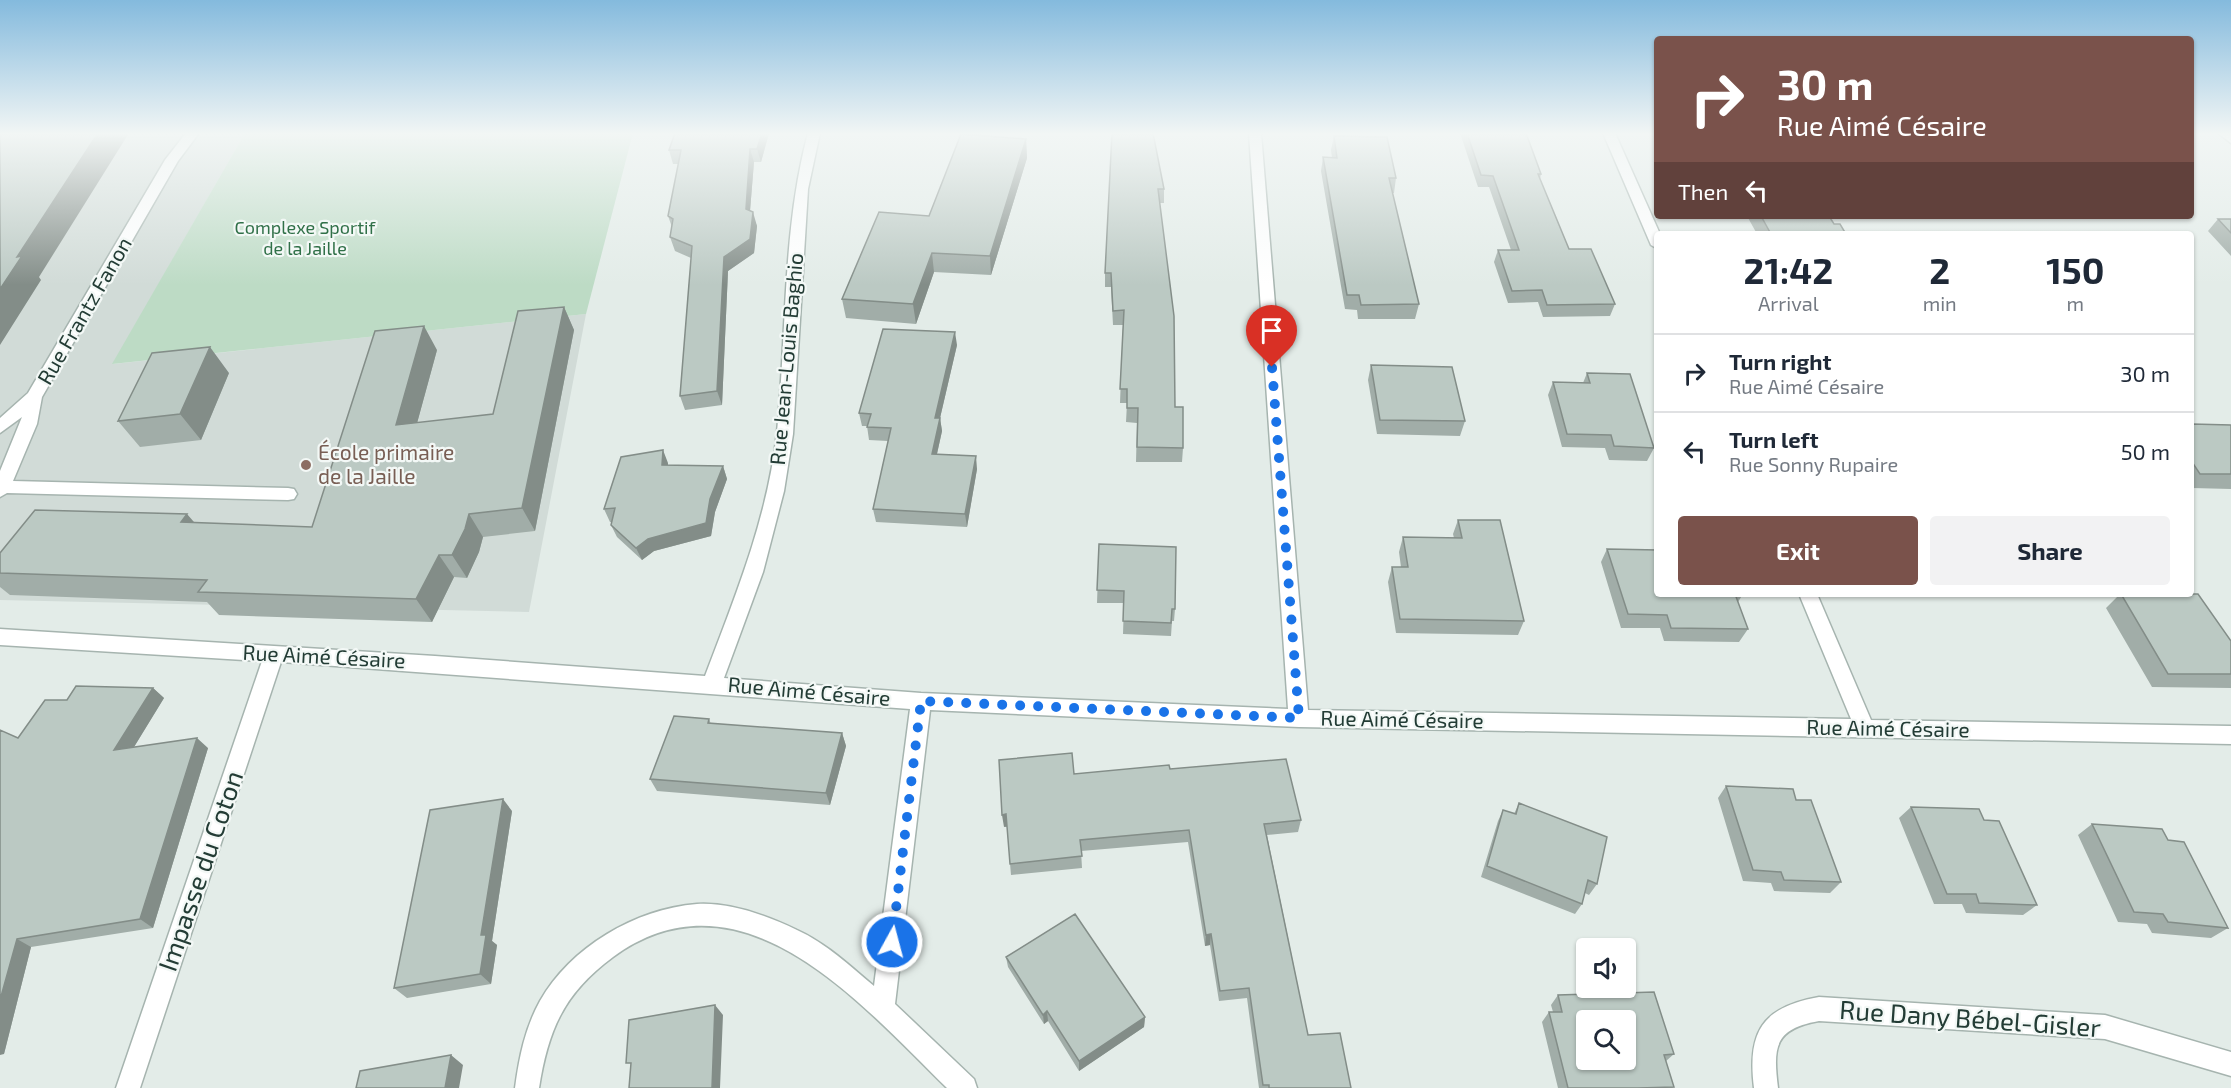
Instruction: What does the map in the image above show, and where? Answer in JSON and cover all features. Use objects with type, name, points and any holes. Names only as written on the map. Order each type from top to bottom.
[{"type":"street","name":"Rue Frantz Fanon","points":[[1,489],[29,424],[34,398],[158,184]]},
{"type":"street","name":"Rue Jean-Louis Baghio","points":[[712,684],[754,572],[775,491],[785,435],[802,184]]},
{"type":"street","points":[[1259,184],[1299,718]]},
{"type":"street","points":[[1631,184],[1654,236]]},
{"type":"street","name":"Rue Frantz Fanon","points":[[0,427],[34,398]]},
{"type":"street","points":[[1,489],[288,494]]},
{"type":"street","points":[[1809,597],[1865,729]]},
{"type":"street","name":"Rue Aimé Césaire","points":[[0,636],[712,684],[921,701],[1299,718],[2231,735]]},
{"type":"street","name":"Impasse du Coton","points":[[128,1088],[274,654]]},
{"type":"street","points":[[883,1010],[921,701]]},
{"type":"street","points":[[527,1088],[538,1037],[548,1010],[569,980],[594,955],[625,936],[698,915],[777,932],[803,945],[883,1010],[965,1088]]},
{"type":"street","name":"Rue Dany Bébel-Gisler","points":[[1766,1088],[1763,1045],[1771,1031],[1783,1018],[1800,1011],[1819,1009],[2105,1028],[2231,1064]]},
{"type":"shaded area","name":"École primaire de la Jaille","points":[[0,184],[216,184],[113,364],[586,314],[529,612],[0,600]]},
{"type":"green space","name":"Complexe Sportif de la Jaille","points":[[216,184],[620,184],[586,314],[112,364]]},
{"type":"building","points":[[0,184],[65,184],[17,257],[22,256],[0,289]]},
{"type":"building","points":[[674,184],[748,184],[746,209],[753,212],[750,239],[724,257],[717,391],[680,396],[692,246],[670,237],[673,219],[668,216]]},
{"type":"building","points":[[942,184],[1012,184],[990,256],[932,253],[913,304],[842,299],[879,212],[929,216]]},
{"type":"building","points":[[1109,184],[1163,184],[1164,189],[1158,189],[1174,316],[1175,407],[1183,407],[1183,448],[1137,447],[1138,408],[1127,408],[1127,389],[1120,389],[1124,310],[1113,311],[1111,273],[1105,273]]},
{"type":"building","points":[[1328,184],[1390,184],[1419,304],[1361,305],[1359,295],[1347,295]]},
{"type":"building","points":[[1496,184],[1542,184],[1569,249],[1591,249],[1615,304],[1547,305],[1542,290],[1512,291],[1498,250],[1519,250]]},
{"type":"building","points":[[1763,219],[1831,219],[1834,224],[1840,224],[1844,231],[1769,231]]},
{"type":"building","points":[[2218,219],[2231,219],[2231,233]]},
{"type":"building","points":[[564,307],[522,508],[469,514],[465,529],[452,555],[439,555],[416,599],[198,592],[207,580],[0,573],[0,553],[35,510],[187,514],[181,522],[312,527],[375,331],[424,326],[396,425],[493,414],[518,311]]},
{"type":"building","points":[[883,329],[955,332],[935,418],[940,418],[932,454],[976,456],[965,514],[873,509],[891,428],[867,427],[871,414],[859,413]]},
{"type":"building","points":[[210,347],[180,414],[118,421],[152,353]]},
{"type":"building","points":[[1371,365],[1452,367],[1465,421],[1380,420]]},
{"type":"building","points":[[1587,373],[1630,374],[1654,448],[1614,446],[1611,435],[1567,434],[1553,382],[1590,383]]},
{"type":"building","points":[[2194,424],[2231,425],[2231,474],[2200,474],[2194,465]]},
{"type":"building","points":[[663,450],[662,465],[723,466],[710,499],[706,523],[648,539],[636,548],[611,525],[615,508],[604,509],[621,457]]},
{"type":"building","points":[[1458,520],[1500,520],[1524,621],[1400,619],[1392,567],[1408,567],[1403,537],[1462,538]]},
{"type":"building","points":[[1099,544],[1176,547],[1175,609],[1172,609],[1171,623],[1123,621],[1124,591],[1097,590]]},
{"type":"building","points":[[1607,549],[1654,550],[1654,597],[1736,597],[1748,629],[1671,628],[1667,615],[1628,614]]},
{"type":"building","points":[[2194,594],[2198,594],[2231,641],[2231,674],[2168,674],[2123,597],[2194,597]]},
{"type":"building","points":[[76,686],[153,688],[114,750],[197,738],[140,919],[17,939],[0,1000],[0,730],[18,738],[45,700],[67,700]]},
{"type":"building","points":[[674,716],[709,719],[708,723],[842,733],[826,793],[650,779]]},
{"type":"building","points":[[1072,753],[1074,774],[1169,765],[1170,769],[1286,759],[1301,820],[1264,824],[1308,1035],[1340,1033],[1351,1088],[1269,1088],[1269,1085],[1263,1085],[1249,988],[1220,991],[1211,934],[1206,935],[1189,830],[1080,840],[1082,856],[1010,864],[1006,814],[1002,815],[999,760]]},
{"type":"building","points":[[1726,786],[1793,789],[1796,800],[1811,800],[1841,882],[1784,880],[1781,872],[1753,870]]},
{"type":"building","points":[[503,799],[481,935],[486,935],[480,974],[394,988],[430,810]]},
{"type":"building","points":[[1519,803],[1607,837],[1597,884],[1588,880],[1582,904],[1487,866],[1503,810],[1516,814]]},
{"type":"building","points":[[1911,807],[1979,809],[1984,820],[1999,821],[2037,905],[1979,903],[1976,894],[1947,894]]},
{"type":"building","points":[[2092,824],[2162,829],[2168,840],[2184,842],[2228,928],[2168,922],[2163,914],[2134,912]]},
{"type":"building","points":[[1075,914],[1145,1017],[1079,1061],[1047,1011],[1043,1015],[1006,957]]},
{"type":"building","points":[[1654,992],[1674,1054],[1664,1055],[1674,1087],[1568,1088],[1549,1012],[1562,1012],[1558,995],[1576,994],[1576,998],[1636,998],[1636,993]]},
{"type":"building","points":[[715,1005],[712,1088],[629,1088],[631,1063],[626,1063],[629,1020]]},
{"type":"building","points":[[451,1055],[445,1088],[356,1088],[360,1071]]},
{"type":"place","name":"École primaire de la Jaille","points":[[306,465]]},
{"type":"route","points":[[892,942],[921,701],[1299,718],[1272,367]]}]
